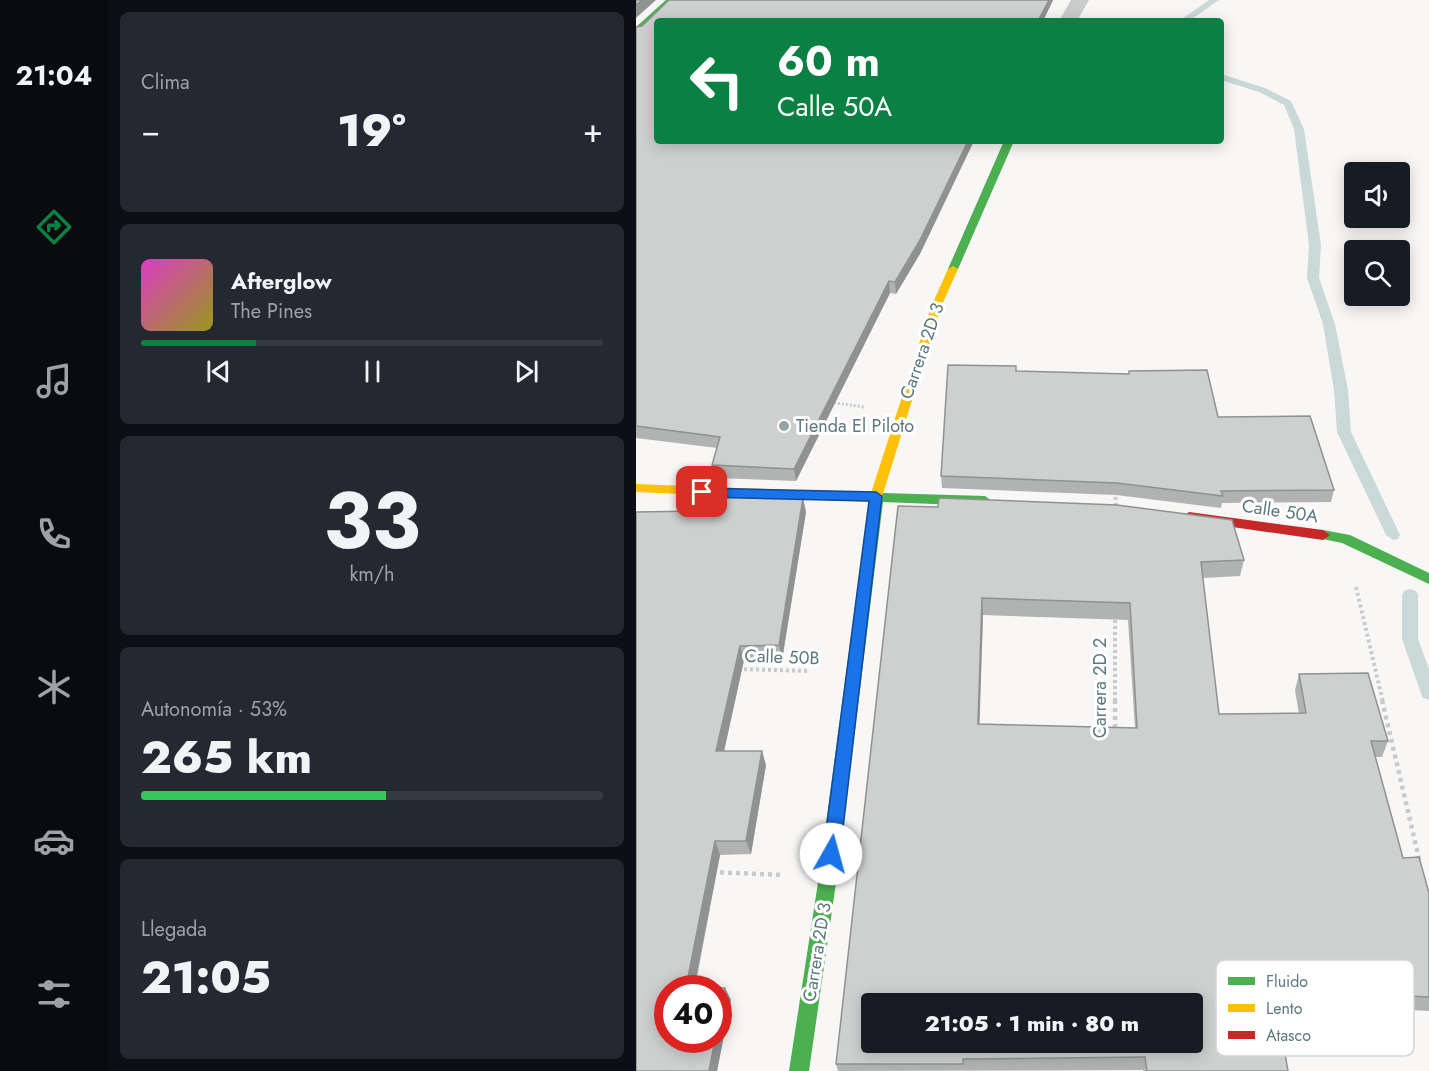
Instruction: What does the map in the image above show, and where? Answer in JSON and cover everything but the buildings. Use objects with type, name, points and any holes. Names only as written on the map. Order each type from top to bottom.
[{"type":"street","points":[[636,31],[670,0]]},
{"type":"street","points":[[1070,18],[1080,0]]},
{"type":"street","name":"Carrera 2D 3","points":[[799,1071],[828,876],[876,496],[936,308],[1008,144]]},
{"type":"street","points":[[636,488],[1001,502]]},
{"type":"street","name":"Calle 50A","points":[[1173,515],[1345,538],[1429,579]]},
{"type":"path","points":[[820,400],[901,412]]},
{"type":"path","points":[[1115,485],[1116,520]]},
{"type":"path","points":[[1345,538],[1421,868]]},
{"type":"path","name":"Carrera 2D 2","points":[[1115,602],[1115,732]]},
{"type":"path","name":"Calle 50B","points":[[728,669],[854,673]]},
{"type":"path","points":[[704,872],[828,876]]},
{"type":"waterway","points":[[1188,18],[1215,0]]},
{"type":"waterway","points":[[1224,78],[1262,90],[1288,103],[1299,129],[1315,245],[1313,278],[1329,324],[1341,390],[1344,432],[1393,535]]},
{"type":"waterway","points":[[1410,595],[1410,639],[1429,693]]},
{"type":"traffic: fast","points":[[636,31],[670,0]]},
{"type":"traffic: fast","points":[[953,269],[1008,144]]},
{"type":"traffic: fast","points":[[799,1071],[828,876],[877,494]]},
{"type":"traffic: fast","points":[[869,497],[985,501]]},
{"type":"traffic: fast","points":[[1323,535],[1345,538],[1429,579]]},
{"type":"traffic: slow","points":[[877,494],[936,307],[953,269]]},
{"type":"traffic: slow","points":[[636,488],[869,497]]},
{"type":"traffic: jam","points":[[1189,517],[1323,535]]},
{"type":"place","name":"Tienda El Piloto","points":[[784,426]]},
{"type":"route","points":[[702,492],[876,496],[831,854]]}]
